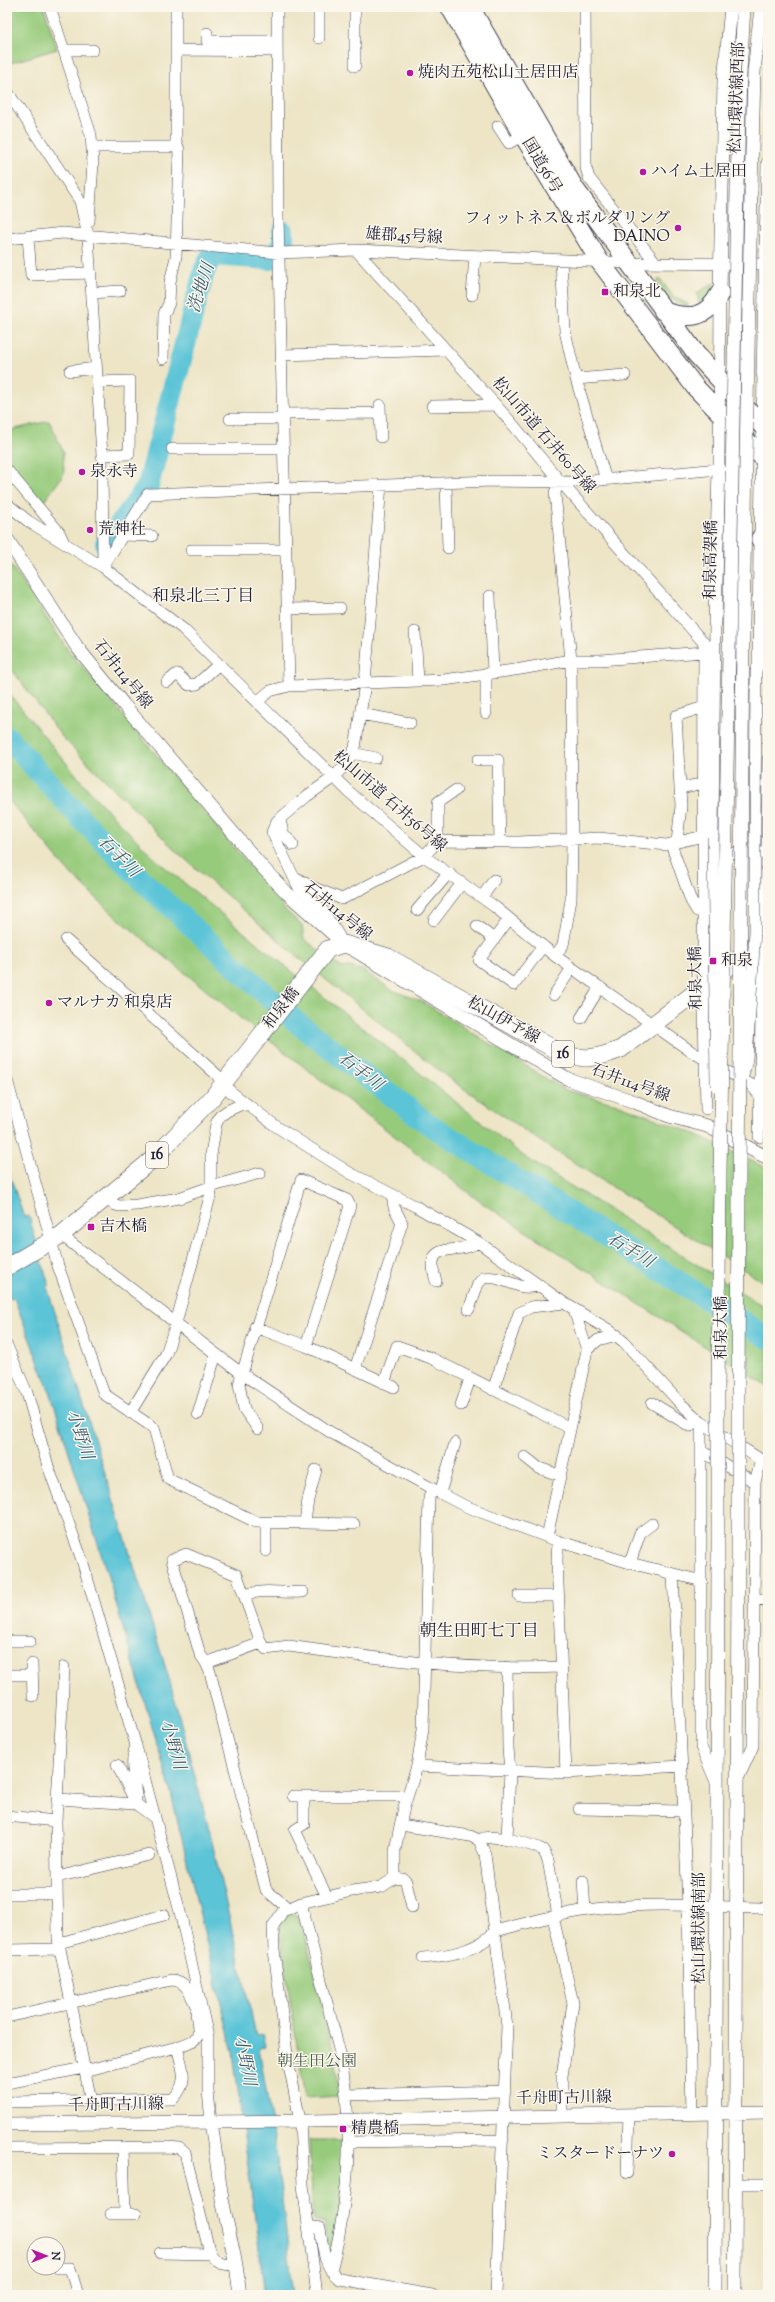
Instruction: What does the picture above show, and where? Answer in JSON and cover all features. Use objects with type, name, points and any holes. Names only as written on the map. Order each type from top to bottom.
[{"type":"highway","name":"国道56号","points":[[450,7],[523,135],[600,262],[687,377],[720,414],[764,459]]},
{"type":"highway","name":"国道56号","points":[[470,7],[575,189],[696,354],[765,429]]},
{"type":"highway","points":[[663,311],[688,317],[699,315],[707,312],[714,304],[720,293]]},
{"type":"main road","name":"松山伊予線","points":[[344,944],[388,957],[564,1055],[582,1058],[599,1058],[621,1049],[655,1024],[704,984],[767,938]]},
{"type":"main road","name":"和泉橋","points":[[224,1083],[248,1050],[328,949],[344,944]]},
{"type":"main road","name":"16","points":[[7,1267],[54,1240],[154,1158],[212,1098],[224,1083]]},
{"type":"street","points":[[50,7],[93,146],[88,236],[102,455],[103,567]]},
{"type":"street","points":[[162,359],[164,314],[169,303],[176,245],[178,147],[176,141],[176,7]]},
{"type":"street","points":[[277,7],[279,253],[284,417],[284,490],[289,686]]},
{"type":"street","points":[[318,7],[319,38]]},
{"type":"street","points":[[355,7],[355,66]]},
{"type":"street","points":[[585,7],[586,168],[589,178],[656,264]]},
{"type":"street","points":[[706,1109],[703,853],[708,836],[715,623],[721,382],[720,293],[724,80],[731,7]]},
{"type":"street","name":"松山環状線西部","points":[[737,189],[740,74],[744,7]]},
{"type":"street","name":"松山環状線西部","points":[[752,190],[754,72],[761,7]]},
{"type":"street","points":[[207,33],[207,41],[277,46]]},
{"type":"street","points":[[176,50],[277,46]]},
{"type":"street","points":[[64,50],[93,50]]},
{"type":"street","points":[[7,91],[80,201],[88,236]]},
{"type":"street","points":[[498,126],[509,143],[538,126]]},
{"type":"street","points":[[93,146],[178,147]]},
{"type":"street","points":[[763,664],[765,429],[763,374],[767,264],[768,163]]},
{"type":"street","name":"和泉高架橋","points":[[725,931],[737,189]]},
{"type":"street","name":"和泉高架橋","points":[[740,931],[752,190]]},
{"type":"street","points":[[7,239],[63,233],[88,236]]},
{"type":"street","points":[[28,236],[31,274],[91,274]]},
{"type":"street","name":"雄郡45号線","points":[[88,236],[279,253],[356,250],[561,261],[656,264],[767,264]]},
{"type":"street","name":"松山市道 石井60号線","points":[[356,250],[496,405],[704,648]]},
{"type":"street","points":[[472,295],[475,256]]},
{"type":"street","points":[[561,261],[565,331],[576,379],[606,480]]},
{"type":"street","points":[[92,293],[120,291]]},
{"type":"street","points":[[282,355],[446,350]]},
{"type":"street","points":[[70,371],[96,368]]},
{"type":"street","points":[[576,379],[625,375]]},
{"type":"street","points":[[97,382],[130,381],[129,454],[102,455]]},
{"type":"street","points":[[432,406],[496,405]]},
{"type":"street","points":[[230,419],[284,417],[380,409],[381,437]]},
{"type":"street","points":[[172,449],[284,449]]},
{"type":"street","points":[[103,567],[148,494],[446,483],[559,480],[580,482],[719,469]]},
{"type":"street","points":[[7,470],[59,532],[64,543]]},
{"type":"street","points":[[555,956],[563,946],[571,900],[572,838],[571,660],[555,493],[559,480]]},
{"type":"street","points":[[446,483],[448,548]]},
{"type":"street","points":[[344,944],[323,911],[299,888],[272,832],[280,820],[307,796],[334,777],[345,765],[355,748],[365,683],[381,485]]},
{"type":"street","name":"松山市道 石井56号線","points":[[7,504],[28,521],[103,567],[183,629],[334,777],[424,856],[482,897],[555,956],[655,1024],[692,1052],[750,1084],[764,1099]]},
{"type":"street","points":[[123,535],[152,536]]},
{"type":"street","name":"石井114号線","points":[[7,539],[77,647],[124,705],[264,869],[287,893],[344,944],[568,1079],[635,1102],[669,1116],[707,1126],[768,1158]]},
{"type":"street","points":[[191,550],[211,545],[286,550]]},
{"type":"street","points":[[486,713],[490,674],[490,596]]},
{"type":"street","points":[[288,609],[340,608]]},
{"type":"street","points":[[416,632],[418,681]]},
{"type":"street","points":[[258,702],[270,691],[289,686],[418,681],[490,674],[571,660],[600,660],[704,648],[704,783],[708,836]]},
{"type":"street","points":[[167,682],[177,674],[185,682],[192,685],[197,684],[219,664]]},
{"type":"street","name":"和泉大橋","points":[[740,1094],[747,1059],[755,931],[756,671],[763,664]]},
{"type":"street","points":[[703,910],[697,911],[691,900],[674,843],[681,788],[676,716],[704,707]]},
{"type":"street","points":[[360,714],[410,723]]},
{"type":"street","points":[[352,754],[376,758]]},
{"type":"street","points":[[759,1137],[764,1099],[762,952],[767,938],[768,759]]},
{"type":"street","points":[[478,760],[498,760],[500,842]]},
{"type":"street","points":[[681,788],[704,783]]},
{"type":"street","points":[[293,876],[312,887],[342,899],[424,856],[438,841],[438,802],[456,790]]},
{"type":"street","points":[[280,820],[283,833],[293,845]]},
{"type":"street","points":[[438,841],[500,842],[572,838],[618,840],[652,845],[674,843],[708,836]]},
{"type":"street","name":"和泉大橋","points":[[708,836],[716,1089],[721,1118]]},
{"type":"street","points":[[703,853],[767,853]]},
{"type":"street","points":[[417,910],[449,873]]},
{"type":"street","points":[[482,897],[494,880]]},
{"type":"street","points":[[434,920],[462,883]]},
{"type":"street","points":[[509,918],[479,960],[514,984],[543,946]]},
{"type":"street","points":[[477,926],[494,939]]},
{"type":"street","name":"和泉大橋","points":[[718,1562],[721,1118],[725,931]]},
{"type":"street","name":"和泉大橋","points":[[737,1780],[740,931]]},
{"type":"street","points":[[66,940],[224,1083],[244,1103],[312,1150],[350,1173],[478,1242],[574,1310],[597,1321],[617,1335],[699,1420],[765,1462],[755,1482],[753,1746],[737,1780],[735,2295]]},
{"type":"street","points":[[554,995],[572,968]]},
{"type":"street","points":[[581,1018],[600,987]]},
{"type":"street","points":[[7,1080],[54,1240],[104,1394],[154,1428],[168,1479],[256,1522],[354,1524]]},
{"type":"street","points":[[130,1413],[166,1354],[176,1323],[213,1186],[211,1155],[216,1124],[220,1116],[244,1103]]},
{"type":"street","points":[[106,1198],[113,1204],[119,1206],[138,1205],[179,1198],[213,1186],[260,1173]]},
{"type":"street","points":[[258,1429],[244,1408],[240,1393],[241,1373],[301,1180],[347,1200],[350,1206],[306,1346]]},
{"type":"street","points":[[355,1369],[402,1223],[394,1207],[392,1195]]},
{"type":"street","points":[[54,1240],[176,1323],[241,1373],[330,1432],[465,1506],[558,1541],[630,1563],[702,1581]]},
{"type":"street","points":[[436,1281],[433,1270],[433,1259],[439,1252],[448,1248],[473,1246],[478,1242]]},
{"type":"street","points":[[469,1309],[478,1284],[483,1278],[499,1278],[529,1288],[540,1285]]},
{"type":"street","points":[[493,1390],[519,1313],[531,1307],[564,1303]]},
{"type":"street","points":[[546,1537],[587,1350],[574,1310]]},
{"type":"street","points":[[255,1328],[306,1346],[389,1385],[397,1346],[431,1358],[470,1379],[570,1428]]},
{"type":"street","points":[[587,1350],[598,1340],[617,1335]]},
{"type":"street","points":[[7,1346],[27,1393],[48,1466],[82,1560],[136,1746],[180,1912],[198,2005],[208,2037],[208,2091],[211,2122],[222,2199],[236,2265],[240,2295]]},
{"type":"street","points":[[198,1414],[216,1354]]},
{"type":"street","points":[[461,1405],[470,1379]]},
{"type":"street","points":[[652,1403],[690,1426],[699,1420]]},
{"type":"street","points":[[699,1420],[701,1450],[702,1581],[701,1747],[716,1782]]},
{"type":"street","points":[[395,1878],[395,1850],[407,1796],[416,1766],[423,1729],[429,1498],[436,1490],[455,1443]]},
{"type":"street","points":[[701,1450],[755,1482]]},
{"type":"street","points":[[525,1457],[539,1468],[559,1475]]},
{"type":"street","points":[[304,1522],[316,1470]]},
{"type":"street","points":[[266,1523],[266,1551]]},
{"type":"street","points":[[630,1563],[640,1533],[652,1524]]},
{"type":"street","points":[[558,1541],[558,1596],[566,1773]]},
{"type":"street","points":[[289,1909],[266,1890],[206,1663],[200,1654],[172,1560],[186,1554],[237,1575],[261,1643],[266,1649],[289,1646],[425,1662],[507,1667],[561,1667]]},
{"type":"street","name":"松山環状線南部","points":[[715,2295],[718,1562]]},
{"type":"street","points":[[673,1574],[688,1905],[692,2114]]},
{"type":"street","points":[[244,1595],[267,1590],[288,1593],[303,1592]]},
{"type":"street","points":[[519,1596],[558,1596]]},
{"type":"street","points":[[755,1598],[768,1601]]},
{"type":"street","points":[[7,1641],[30,1641]]},
{"type":"street","points":[[206,1663],[261,1643]]},
{"type":"street","points":[[32,1664],[32,1696]]},
{"type":"street","points":[[64,1667],[56,1822],[57,1894],[60,1946],[91,2101]]},
{"type":"street","points":[[507,1667],[508,1748],[510,1771],[507,1839]]},
{"type":"street","points":[[7,1675],[32,1675]]},
{"type":"street","points":[[136,1746],[132,1756],[131,1767],[136,1804]]},
{"type":"street","points":[[117,1765],[136,1804],[155,1818]]},
{"type":"street","points":[[416,1766],[566,1773],[681,1766]]},
{"type":"street","points":[[327,1897],[295,1830],[304,1824],[299,1796],[407,1796]]},
{"type":"street","points":[[57,1799],[136,1804]]},
{"type":"street","points":[[580,1808],[683,1812]]},
{"type":"street","points":[[7,1816],[56,1822]]},
{"type":"street","points":[[401,1825],[470,1836],[479,1840],[489,1837],[507,1839],[543,1850],[548,1860],[555,1916],[571,1985],[573,2003],[571,2025],[562,2076],[562,2116]]},
{"type":"street","points":[[479,1840],[485,1854],[507,2026],[496,2295]]},
{"type":"street","points":[[57,1877],[149,1855]]},
{"type":"street","points":[[317,2295],[303,2185],[300,2121],[287,2054],[274,1950],[274,1926],[283,1911],[301,1903],[381,1888],[395,1878],[403,1879],[406,1882],[412,1907]]},
{"type":"street","points":[[583,1881],[585,1910]]},
{"type":"street","points":[[7,1894],[57,1894]]},
{"type":"street","points":[[301,1903],[341,2057],[346,2095],[349,2142],[346,2203],[331,2271]]},
{"type":"street","points":[[423,1958],[456,1953],[484,1942],[495,1931],[585,1910],[625,1906],[688,1905],[768,1908]]},
{"type":"street","points":[[7,1950],[60,1946],[164,1915]]},
{"type":"street","points":[[7,2017],[71,2004],[172,1980],[180,1981],[186,1986],[198,2005],[198,2035],[195,2041],[177,2047],[85,2069],[7,2083]]},
{"type":"street","points":[[7,2102],[174,2099],[183,2085],[184,2077],[177,2047]]},
{"type":"street","points":[[346,2095],[505,2091]]},
{"type":"street","name":"千舟町古川線","points":[[7,2124],[504,2118],[768,2112]]},
{"type":"street","points":[[627,2173],[629,2115]]},
{"type":"street","points":[[349,2142],[503,2140]]},
{"type":"street","points":[[7,2148],[167,2146],[179,2148],[185,2153],[210,2254],[213,2260],[220,2264],[236,2265]]},
{"type":"street","points":[[123,2147],[125,2214]]},
{"type":"street","points":[[736,2184],[768,2184]]},
{"type":"street","points":[[111,2214],[136,2214]]},
{"type":"street","points":[[308,2226],[320,2228],[325,2259],[331,2271],[339,2279],[432,2295]]},
{"type":"street","points":[[160,2254],[210,2254]]},
{"type":"street","points":[[66,2268],[70,2268],[78,2295]]},
{"type":"green space","points":[[7,7],[44,7],[57,49],[7,64]]},
{"type":"green space","points":[[660,279],[673,296],[688,304],[688,306],[682,305],[673,300],[663,290],[657,281]]},
{"type":"green space","points":[[714,283],[707,299],[699,305],[697,293]]},
{"type":"green space","points":[[49,421],[63,451],[64,474],[40,507],[7,463],[7,431]]},
{"type":"green space","points":[[7,559],[68,650],[252,869],[283,902],[283,908],[302,926],[304,939],[342,968],[349,967],[362,970],[392,990],[421,1001],[565,1090],[617,1104],[698,1135],[768,1169],[768,1285],[546,1145],[447,1077],[293,953],[176,851],[62,737],[7,663]]},
{"type":"green space","points":[[7,691],[92,794],[154,858],[264,949],[526,1158],[768,1309],[768,1387],[482,1203],[244,1021],[114,915],[67,870],[7,798]]},
{"type":"green space","name":"朝生田公園","points":[[293,1914],[301,1918],[335,2058],[340,2096],[305,2098],[279,1928],[285,1917]]},
{"type":"green space","points":[[309,2140],[343,2140],[345,2146],[342,2205],[330,2256],[325,2223],[313,2220]]},
{"type":"water","name":"小野川","points":[[7,1167],[24,1217],[29,1216],[49,1286],[47,1287],[170,1682],[210,1833],[256,2035],[262,2034],[265,2046],[259,2048],[275,2144],[294,2295],[265,2295],[233,2053],[169,1785],[107,1573],[51,1395],[14,1298],[10,1299],[7,1289]]},
{"type":"waterway","name":"洗地川","points":[[106,544],[148,486],[204,271],[212,255],[271,259],[283,244],[283,232]]},
{"type":"waterway","name":"石手川","points":[[7,737],[85,823],[149,887],[295,1021],[427,1123],[768,1338]]},
{"type":"place","name":"焼肉五苑松山土居田店","points":[[410,73]]},
{"type":"place","name":"ハイム土居田","points":[[643,172]]},
{"type":"place","name":"フィットネス＆ボルダリング DAINO","points":[[678,228]]},
{"type":"place","name":"和泉北","points":[[605,292]]},
{"type":"place","name":"泉永寺","points":[[82,472]]},
{"type":"place","name":"荒神社","points":[[90,530]]},
{"type":"place","name":"和泉","points":[[713,961]]},
{"type":"place","name":"マルナカ 和泉店","points":[[49,1003]]},
{"type":"place","name":"吉木橋","points":[[91,1227]]},
{"type":"place","name":"精農橋","points":[[343,2129]]},
{"type":"place","name":"ミスタードーナツ","points":[[672,2154]]},
{"type":"district","name":"和泉北三丁目","points":[[203,597]]},
{"type":"district","name":"朝生田町七丁目","points":[[479,1632]]}]
